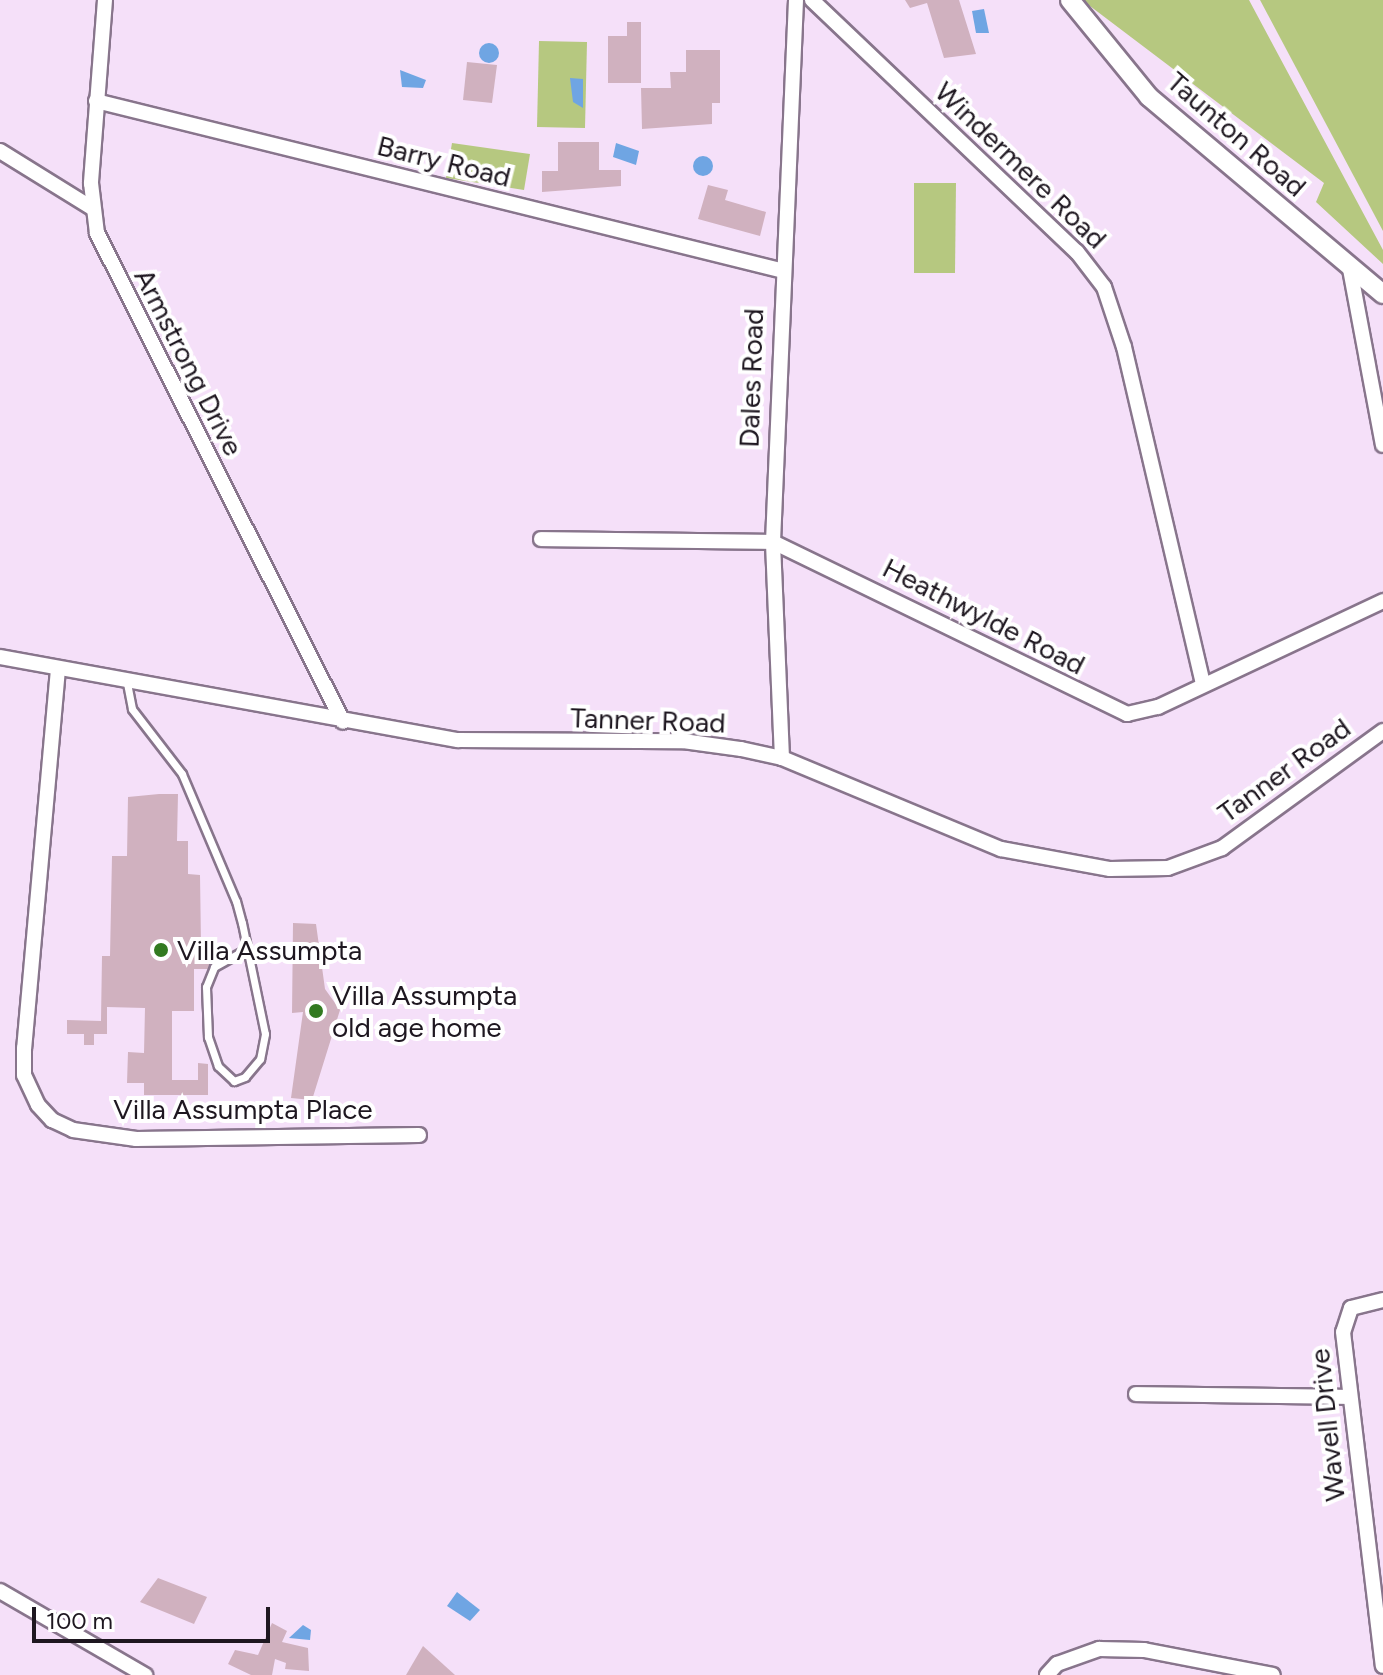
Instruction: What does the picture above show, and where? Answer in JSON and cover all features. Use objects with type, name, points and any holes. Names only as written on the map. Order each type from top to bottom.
[{"type":"street","name":"Armstrong Drive","points":[[105,0],[96,101],[92,208],[113,271],[343,722]]},
{"type":"street","name":"Dales Road","points":[[782,758],[773,542],[780,270],[796,0]]},
{"type":"street","name":"Windermere Road","points":[[812,0],[1077,252],[1104,287],[1124,347],[1203,683]]},
{"type":"street","name":"Taunton Road","points":[[1070,0],[1149,97],[1383,294]]},
{"type":"street","name":"Barry Road","points":[[96,101],[780,270]]},
{"type":"street","points":[[0,151],[92,208]]},
{"type":"street","points":[[1350,269],[1383,445]]},
{"type":"street","name":"Heathwylde Road","points":[[541,539],[773,542],[1119,713],[1142,713],[1383,601]]},
{"type":"street","name":"Tanner Road","points":[[0,657],[343,722],[484,743],[683,741],[782,758],[1001,849],[1076,866],[1144,870],[1168,868],[1222,848],[1383,731]]},
{"type":"street","name":"Villa Assumpta Place","points":[[58,669],[24,1048],[24,1075],[38,1105],[52,1120],[73,1130],[136,1139],[419,1135]]},
{"type":"street","name":"Wavell Drive","points":[[1383,1300],[1360,1302],[1347,1318],[1348,1397],[1383,1666]]},
{"type":"street","points":[[1136,1394],[1348,1397]]},
{"type":"street","points":[[0,1591],[145,1675]]},
{"type":"street","points":[[1047,1675],[1057,1664],[1099,1649],[1144,1650],[1273,1675]]},
{"type":"lane","points":[[127,683],[132,709],[172,755],[194,798],[236,901],[265,1034],[260,1059],[245,1077],[234,1081],[218,1066],[208,1037],[206,987],[214,967],[246,949]]},
{"type":"green space","points":[[1082,0],[1249,0],[1383,250],[1383,264],[1316,202],[1324,183]]},
{"type":"green space","points":[[1260,0],[1383,0],[1383,231]]},
{"type":"green space","points":[[539,41],[587,42],[585,128],[537,127]]},
{"type":"green space","points":[[452,143],[530,154],[524,190],[446,178]]},
{"type":"green space","points":[[914,183],[956,183],[955,273],[914,273]]},
{"type":"water","points":[[984,9],[989,33],[976,33],[972,11]]},
{"type":"water","points":[[489,43],[496,46],[499,53],[496,60],[489,63],[482,60],[479,53],[482,46]]},
{"type":"water","points":[[400,70],[426,80],[423,88],[402,87]]},
{"type":"water","points":[[570,78],[583,79],[583,108],[573,102]]},
{"type":"water","points":[[616,143],[639,151],[636,165],[613,157]]},
{"type":"water","points":[[703,156],[710,159],[713,166],[710,173],[703,176],[696,173],[693,166],[696,159]]},
{"type":"water","points":[[457,1592],[480,1610],[470,1621],[447,1606]]},
{"type":"water","points":[[303,1625],[311,1630],[310,1640],[289,1638]]},
{"type":"building","points":[[905,0],[959,0],[976,54],[944,58],[927,3],[910,8]]},
{"type":"building","points":[[627,22],[641,22],[641,83],[608,83],[608,36],[627,36]]},
{"type":"building","points":[[686,50],[720,50],[720,103],[712,103],[712,124],[642,129],[641,88],[671,88],[670,72],[686,72]]},
{"type":"building","points":[[467,62],[497,65],[492,103],[463,100]]},
{"type":"building","points":[[558,142],[599,142],[599,170],[621,170],[621,186],[542,192],[542,171],[558,171]]},
{"type":"building","points":[[708,185],[728,190],[725,200],[766,212],[760,236],[698,219]]},
{"type":"building","name":"Villa Assumpta","points":[[178,794],[177,841],[188,841],[188,874],[200,875],[201,945],[212,945],[212,969],[194,969],[194,1011],[172,1011],[172,1080],[198,1080],[198,1063],[208,1064],[208,1095],[144,1095],[144,1083],[127,1083],[128,1052],[144,1053],[145,1008],[107,1007],[107,1034],[94,1034],[94,1045],[84,1045],[84,1034],[67,1034],[67,1020],[101,1021],[102,956],[110,956],[112,856],[127,856],[128,797]]},
{"type":"building","name":"Villa Assumpta old age home","points":[[293,923],[316,924],[325,989],[340,1010],[312,1100],[291,1098],[303,1012],[292,1013]]},
{"type":"building","points":[[158,1578],[207,1597],[194,1624],[140,1602]]},
{"type":"building","points":[[272,1623],[287,1631],[282,1642],[308,1648],[309,1671],[285,1669],[286,1663],[275,1659],[272,1675],[251,1675],[228,1664],[235,1650],[258,1655]]},
{"type":"building","points":[[423,1646],[455,1675],[406,1675]]},
{"type":"place","name":"Villa Assumpta","points":[[161,950]]},
{"type":"place","name":"Villa Assumpta old age home","points":[[316,1011]]}]
